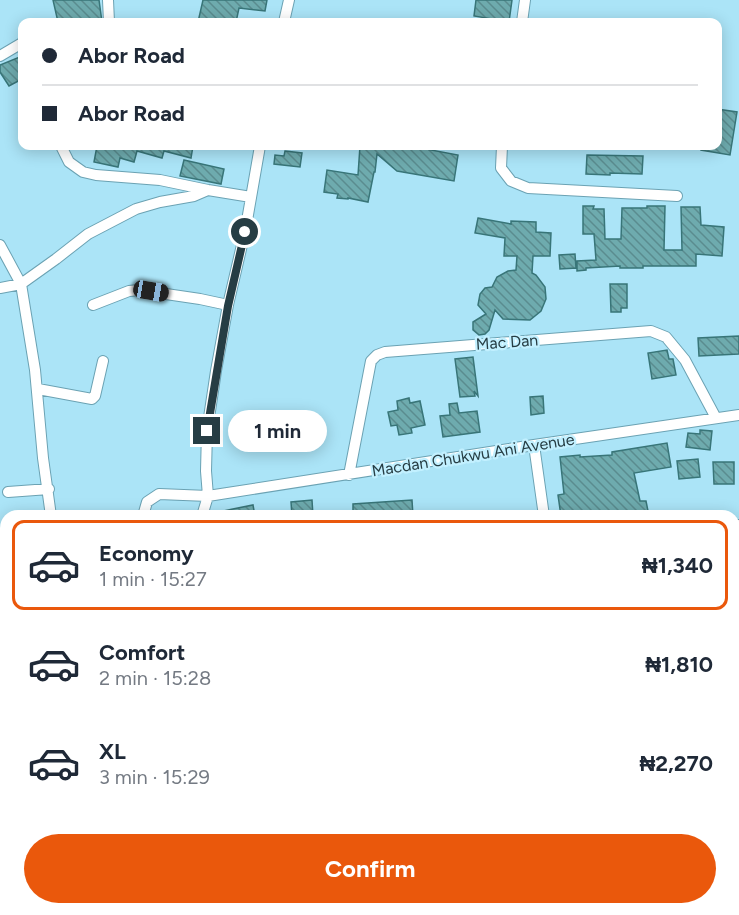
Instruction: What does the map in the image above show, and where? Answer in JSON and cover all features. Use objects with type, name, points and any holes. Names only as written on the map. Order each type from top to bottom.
[{"type":"street","points":[[108,0],[109,18]]},
{"type":"street","points":[[285,18],[289,0]]},
{"type":"street","points":[[523,18],[525,0]]},
{"type":"street","points":[[0,56],[18,45]]},
{"type":"street","points":[[63,150],[69,162],[83,172],[160,180],[251,198]]},
{"type":"street","points":[[204,510],[208,496],[207,431],[228,306],[245,232],[259,150]]},
{"type":"street","points":[[502,150],[501,168],[511,181],[528,188],[677,196]]},
{"type":"street","points":[[0,288],[21,284],[88,234],[136,209],[194,196],[208,190]]},
{"type":"street","points":[[0,245],[21,284],[38,389],[43,458],[51,510]]},
{"type":"street","points":[[93,305],[129,291],[139,290],[200,299],[228,306]]},
{"type":"street","name":"Mac Dan","points":[[349,475],[370,361],[384,352],[651,331],[666,337],[685,360],[716,418]]},
{"type":"street","points":[[38,389],[92,399],[95,396],[103,361]]},
{"type":"street","name":"Macdan Chukwu Ani Avenue","points":[[144,510],[147,502],[159,494],[208,496],[739,415]]},
{"type":"street","points":[[534,445],[543,510]]},
{"type":"street","points":[[8,492],[49,489]]},
{"type":"building","points":[[53,0],[99,0],[101,18],[57,18]]},
{"type":"building","points":[[203,0],[267,0],[265,11],[239,8],[237,18],[199,18]]},
{"type":"building","points":[[476,0],[512,0],[510,18],[474,16]]},
{"type":"building","points":[[18,58],[18,81],[9,86],[0,72],[0,65]]},
{"type":"building","points":[[722,110],[737,112],[730,155],[701,150],[722,150]]},
{"type":"building","points":[[96,150],[192,150],[191,158],[164,151],[162,158],[137,151],[134,162],[120,158],[118,167],[94,162]]},
{"type":"building","points":[[360,150],[431,150],[458,155],[454,181],[397,171],[377,154],[368,202],[337,198],[338,194],[324,192],[327,170],[358,175]]},
{"type":"building","points":[[285,151],[302,153],[300,167],[274,164],[275,155],[284,156]]},
{"type":"building","points":[[587,155],[643,156],[642,174],[586,174]]},
{"type":"building","points":[[184,160],[224,169],[221,184],[180,176]]},
{"type":"building","points":[[583,206],[604,209],[605,239],[621,239],[622,208],[665,206],[664,250],[682,250],[681,207],[700,207],[701,225],[724,227],[722,256],[696,254],[696,266],[620,268],[620,266],[586,268],[586,270],[577,271],[577,261],[596,260],[594,234],[583,234]]},
{"type":"building","points":[[478,218],[511,224],[511,221],[536,222],[536,232],[551,233],[550,256],[533,256],[532,273],[545,287],[546,299],[541,311],[530,320],[503,319],[495,310],[489,330],[479,335],[473,330],[473,322],[486,314],[478,305],[480,294],[485,288],[492,287],[497,277],[508,271],[516,270],[517,256],[504,256],[505,238],[475,233]]},
{"type":"building","points":[[575,254],[576,268],[560,269],[559,255]]},
{"type":"building","points":[[610,284],[627,284],[627,308],[621,308],[621,312],[611,312]]},
{"type":"building","points":[[739,336],[739,354],[699,356],[698,338]]},
{"type":"building","points":[[667,350],[669,359],[673,359],[676,375],[652,379],[648,353]]},
{"type":"building","points":[[473,357],[478,396],[474,391],[475,396],[460,397],[455,359]]},
{"type":"building","points":[[543,396],[544,413],[531,415],[530,397]]},
{"type":"building","points":[[409,398],[410,403],[420,401],[425,425],[411,428],[412,433],[399,435],[397,425],[391,426],[388,412],[398,410],[397,401]]},
{"type":"building","points":[[457,403],[459,413],[477,411],[480,432],[443,437],[440,416],[450,415],[449,404]]},
{"type":"building","points":[[700,430],[712,431],[710,450],[686,447],[688,433],[700,434]]},
{"type":"building","points":[[667,443],[671,467],[634,473],[640,501],[646,501],[648,510],[560,510],[558,495],[564,494],[560,457],[612,455],[612,452]]},
{"type":"building","points":[[698,459],[700,477],[679,479],[677,461]]},
{"type":"building","points":[[713,462],[734,462],[734,484],[714,484]]},
{"type":"building","points":[[312,500],[313,510],[292,510],[291,502]]},
{"type":"building","points":[[412,500],[413,510],[353,510],[353,504]]},
{"type":"building","points":[[253,505],[254,510],[228,510]]},
{"type":"route","points":[[207,431],[228,306],[245,232]]}]
